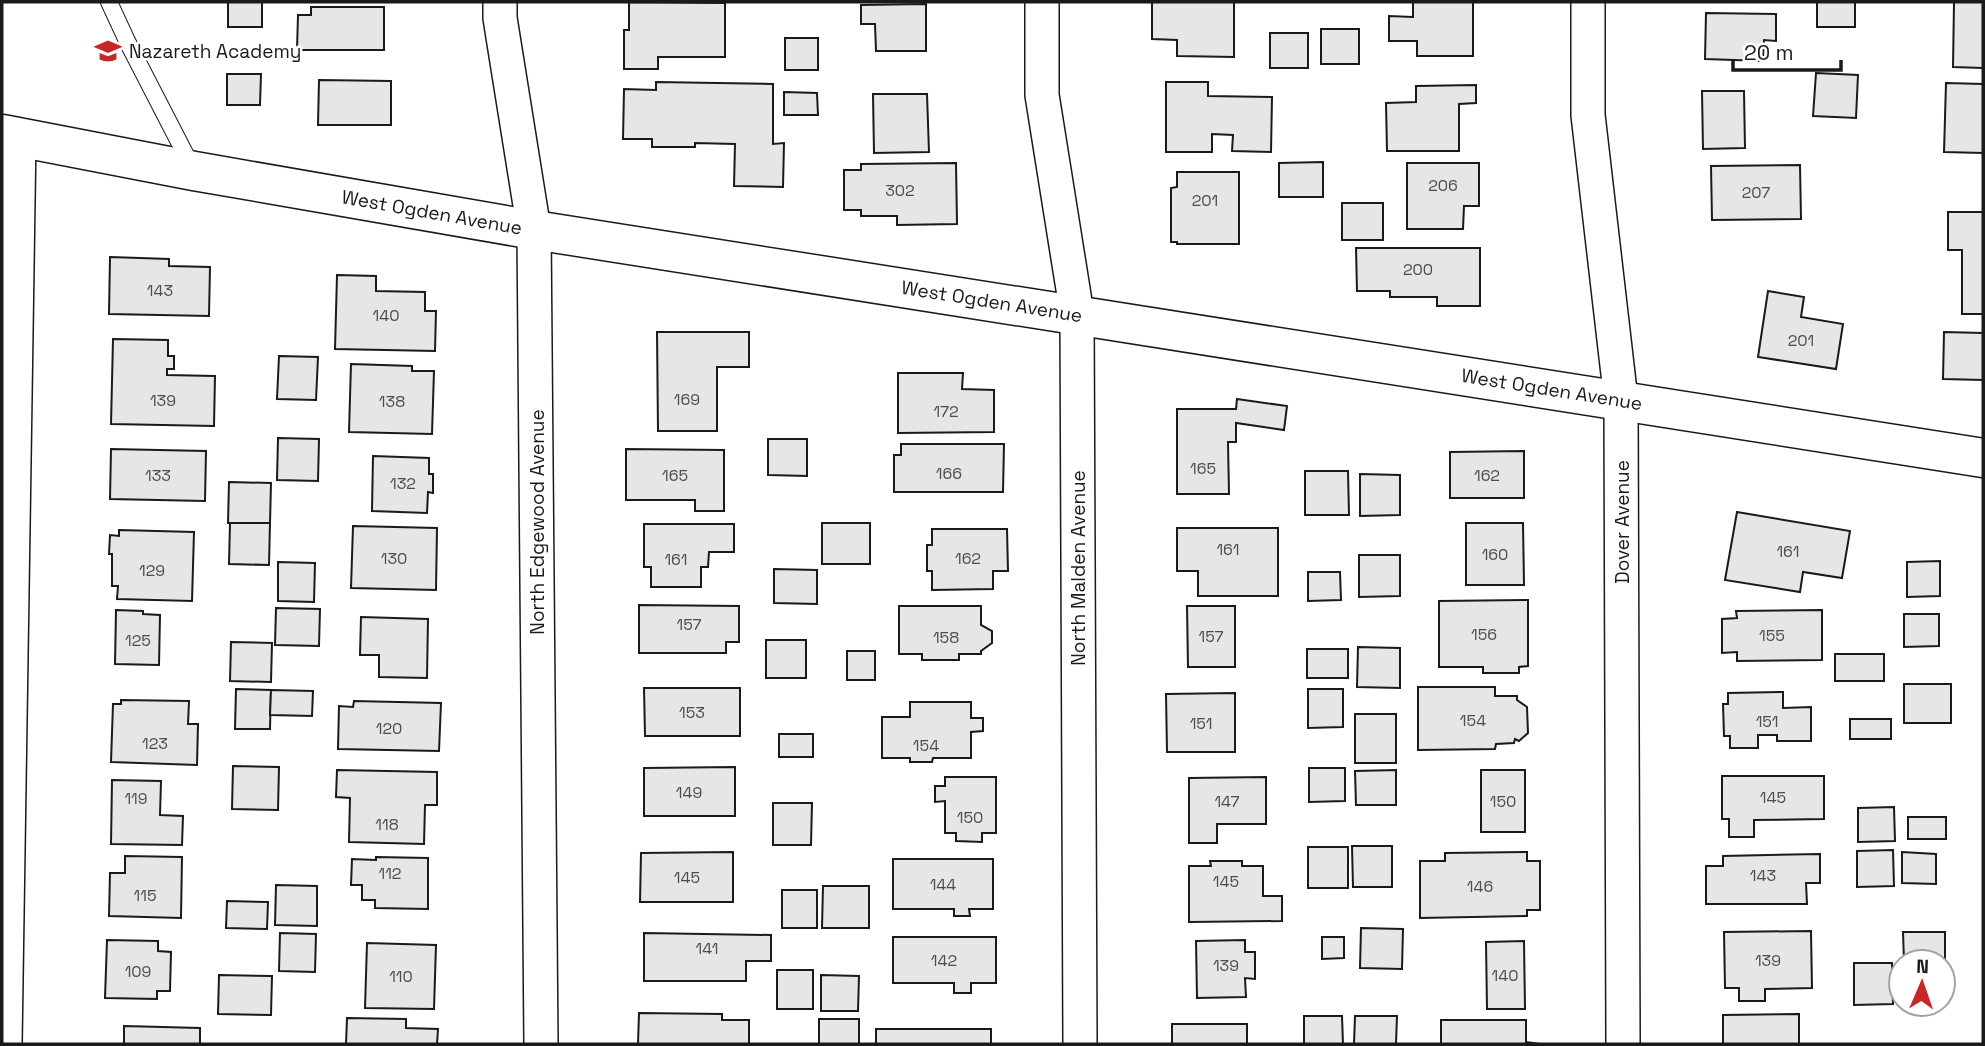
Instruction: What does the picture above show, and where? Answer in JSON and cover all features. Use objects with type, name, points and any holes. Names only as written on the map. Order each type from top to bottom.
[{"type":"main road","name":"West Ogden Avenue","points":[[10,135],[194,171],[534,230],[1983,458]]},
{"type":"street","name":"North Edgewood Avenue","points":[[500,2],[500,18],[534,230],[541,1044]]},
{"type":"street","name":"North Malden Avenue","points":[[1042,2],[1042,95],[1077,314],[1080,1044]]},
{"type":"street","name":"Dover Avenue","points":[[1588,2],[1588,114],[1621,400],[1623,1044]]},
{"type":"street","points":[[5,1044],[10,135]]},
{"type":"lane","points":[[109,2],[194,171]]},
{"type":"building","points":[[228,2],[262,2],[262,27],[228,27]]},
{"type":"building","points":[[629,2],[725,3],[725,57],[658,57],[658,69],[624,69],[624,30],[629,30]]},
{"type":"building","points":[[1152,2],[1234,2],[1234,57],[1177,56],[1177,40],[1152,39]]},
{"type":"building","points":[[1413,2],[1473,2],[1473,56],[1417,56],[1417,41],[1389,41],[1389,16],[1413,17]]},
{"type":"building","points":[[1817,2],[1855,2],[1855,27],[1817,27]]},
{"type":"building","points":[[1954,2],[1983,2],[1983,68],[1953,67]]},
{"type":"building","points":[[926,4],[926,51],[876,51],[875,24],[861,24],[861,5]]},
{"type":"building","points":[[311,7],[384,7],[384,50],[297,50],[298,15],[311,15]]},
{"type":"building","points":[[1706,13],[1776,14],[1776,41],[1764,40],[1763,61],[1705,59]]},
{"type":"building","points":[[1321,29],[1359,29],[1359,64],[1321,64]]},
{"type":"building","points":[[1270,33],[1308,33],[1308,68],[1270,68]]},
{"type":"building","points":[[785,38],[818,38],[818,70],[785,70]]},
{"type":"building","points":[[1816,73],[1858,75],[1856,118],[1813,116]]},
{"type":"building","points":[[227,74],[261,74],[260,105],[227,105]]},
{"type":"building","points":[[319,80],[391,81],[391,125],[318,125]]},
{"type":"building","points":[[656,82],[773,84],[773,144],[784,143],[783,187],[734,186],[735,144],[695,143],[695,147],[652,147],[652,139],[623,139],[624,89],[656,90]]},
{"type":"building","points":[[1166,82],[1208,82],[1208,96],[1272,97],[1271,152],[1232,151],[1233,135],[1212,134],[1212,152],[1166,152]]},
{"type":"building","points":[[1946,83],[1983,84],[1983,153],[1944,152]]},
{"type":"building","points":[[1476,85],[1476,103],[1459,104],[1459,151],[1387,151],[1386,103],[1416,102],[1416,86]]},
{"type":"building","points":[[1702,91],[1744,91],[1745,148],[1703,149]]},
{"type":"building","points":[[784,92],[817,93],[818,115],[784,115]]},
{"type":"building","points":[[873,94],[927,94],[929,152],[874,153]]},
{"type":"building","points":[[1323,162],[1323,197],[1279,197],[1279,163]]},
{"type":"building","points":[[956,163],[957,224],[897,225],[897,216],[861,216],[861,210],[844,210],[844,170],[861,170],[861,164]]},
{"type":"building","points":[[1407,163],[1479,163],[1479,206],[1464,206],[1463,229],[1407,229]]},
{"type":"building","points":[[1800,165],[1801,219],[1712,220],[1711,166]]},
{"type":"building","points":[[1177,172],[1239,172],[1239,244],[1171,242],[1171,188],[1177,187]]},
{"type":"building","points":[[1342,203],[1383,203],[1383,240],[1342,240]]},
{"type":"building","points":[[1948,212],[1983,212],[1983,314],[1962,314],[1962,250],[1948,250]]},
{"type":"building","points":[[1356,248],[1480,248],[1480,306],[1437,306],[1437,297],[1390,297],[1390,291],[1357,291]]},
{"type":"building","points":[[110,257],[169,259],[169,266],[210,267],[209,316],[109,314]]},
{"type":"building","points":[[337,275],[376,276],[376,291],[425,292],[425,311],[436,311],[435,351],[335,349]]},
{"type":"building","points":[[1768,291],[1804,297],[1801,317],[1843,324],[1836,369],[1758,357]]},
{"type":"building","points":[[657,332],[749,332],[749,367],[717,367],[717,431],[658,431]]},
{"type":"building","points":[[1944,332],[1983,333],[1983,380],[1943,379]]},
{"type":"building","points":[[113,339],[168,340],[168,356],[174,356],[174,369],[167,369],[167,375],[215,376],[214,426],[111,424]]},
{"type":"building","points":[[279,356],[318,357],[316,400],[277,399]]},
{"type":"building","points":[[351,364],[412,366],[412,371],[434,371],[432,434],[349,432]]},
{"type":"building","points":[[898,373],[963,373],[962,389],[994,390],[994,432],[898,433]]},
{"type":"building","points":[[1237,399],[1287,406],[1284,430],[1236,423],[1236,442],[1228,442],[1229,494],[1177,494],[1177,409],[1236,409]]},
{"type":"building","points":[[278,438],[319,439],[318,481],[277,480]]},
{"type":"building","points":[[768,439],[807,439],[807,476],[768,475]]},
{"type":"building","points":[[901,444],[1004,444],[1003,492],[894,492],[894,455],[901,455]]},
{"type":"building","points":[[111,449],[206,451],[205,501],[110,499]]},
{"type":"building","points":[[626,449],[724,450],[724,511],[695,511],[695,500],[626,500]]},
{"type":"building","points":[[1524,451],[1524,498],[1450,498],[1450,452]]},
{"type":"building","points":[[373,456],[429,458],[429,474],[433,474],[433,493],[428,492],[427,513],[372,511]]},
{"type":"building","points":[[1305,471],[1348,471],[1349,515],[1305,515]]},
{"type":"building","points":[[1360,474],[1400,475],[1400,515],[1360,516]]},
{"type":"building","points":[[229,482],[271,483],[270,523],[228,523]]},
{"type":"building","points":[[1737,512],[1850,531],[1842,578],[1803,572],[1800,592],[1725,580]]},
{"type":"building","points":[[230,523],[270,523],[269,565],[229,564]]},
{"type":"building","points":[[822,523],[870,523],[870,564],[822,564]]},
{"type":"building","points":[[1466,523],[1523,523],[1524,585],[1466,585]]},
{"type":"building","points":[[644,524],[734,524],[734,552],[709,552],[708,567],[701,567],[701,587],[651,587],[651,567],[644,567]]},
{"type":"building","points":[[353,526],[437,528],[436,590],[351,588]]},
{"type":"building","points":[[1177,528],[1278,528],[1278,596],[1198,596],[1198,571],[1177,571]]},
{"type":"building","points":[[932,529],[1007,529],[1008,571],[993,571],[993,589],[932,590],[932,571],[927,571],[927,545],[932,545]]},
{"type":"building","points":[[119,530],[194,532],[192,601],[117,599],[118,586],[112,586],[112,554],[109,554],[110,535],[119,536]]},
{"type":"building","points":[[1359,555],[1400,555],[1400,596],[1359,597]]},
{"type":"building","points":[[1940,561],[1940,596],[1907,597],[1907,562]]},
{"type":"building","points":[[278,562],[315,563],[314,602],[278,601]]},
{"type":"building","points":[[774,569],[817,570],[817,604],[774,603]]},
{"type":"building","points":[[1308,572],[1340,572],[1341,600],[1308,601]]},
{"type":"building","points":[[1528,600],[1528,666],[1519,667],[1519,673],[1483,673],[1483,667],[1439,667],[1439,601]]},
{"type":"building","points":[[639,605],[739,606],[739,642],[726,642],[726,653],[639,653]]},
{"type":"building","points":[[899,606],[981,606],[981,625],[992,631],[992,643],[981,651],[981,654],[959,654],[959,660],[922,660],[922,654],[899,654]]},
{"type":"building","points":[[1187,606],[1235,606],[1235,667],[1188,667]]},
{"type":"building","points":[[276,608],[320,609],[319,646],[275,645]]},
{"type":"building","points":[[116,610],[160,615],[159,665],[115,664]]},
{"type":"building","points":[[1822,610],[1822,660],[1737,661],[1737,652],[1722,653],[1722,619],[1737,618],[1736,611]]},
{"type":"building","points":[[1904,614],[1939,614],[1939,646],[1904,647]]},
{"type":"building","points":[[361,617],[428,619],[427,678],[379,677],[379,655],[360,655]]},
{"type":"building","points":[[766,640],[806,640],[806,678],[766,678]]},
{"type":"building","points":[[231,642],[272,643],[271,682],[230,681]]},
{"type":"building","points":[[1358,647],[1400,648],[1400,688],[1357,687]]},
{"type":"building","points":[[1307,649],[1348,649],[1348,678],[1307,678]]},
{"type":"building","points":[[847,651],[875,651],[875,680],[847,680]]},
{"type":"building","points":[[1835,654],[1884,654],[1884,681],[1835,681]]},
{"type":"building","points":[[1904,684],[1951,684],[1951,723],[1904,723]]},
{"type":"building","points":[[1418,687],[1495,687],[1495,696],[1517,696],[1517,700],[1527,707],[1528,733],[1519,741],[1515,739],[1514,743],[1496,744],[1495,749],[1418,750]]},
{"type":"building","points":[[644,688],[740,688],[740,736],[645,736]]},
{"type":"building","points":[[236,689],[271,690],[270,729],[235,729]]},
{"type":"building","points":[[1308,689],[1343,689],[1343,727],[1308,728]]},
{"type":"building","points":[[271,690],[313,691],[312,716],[270,715]]},
{"type":"building","points":[[1783,692],[1783,708],[1811,707],[1811,741],[1777,741],[1777,735],[1758,735],[1758,748],[1730,748],[1730,736],[1724,736],[1723,704],[1728,704],[1728,693]]},
{"type":"building","points":[[1235,693],[1235,752],[1167,752],[1166,694]]},
{"type":"building","points":[[121,700],[189,701],[188,724],[198,724],[197,765],[111,762],[113,704],[121,704]]},
{"type":"building","points":[[354,701],[441,703],[439,751],[338,749],[339,706],[353,707]]},
{"type":"building","points":[[910,702],[971,702],[971,718],[983,718],[983,731],[971,732],[971,758],[933,758],[932,762],[910,762],[910,758],[882,758],[882,717],[910,717]]},
{"type":"building","points":[[1355,714],[1396,714],[1396,763],[1355,763]]},
{"type":"building","points":[[1850,719],[1891,719],[1891,739],[1850,739]]},
{"type":"building","points":[[779,734],[813,734],[813,757],[779,757]]},
{"type":"building","points":[[233,766],[279,767],[278,810],[232,809]]},
{"type":"building","points":[[735,767],[735,816],[644,816],[644,768]]},
{"type":"building","points":[[1309,768],[1345,768],[1345,801],[1309,802]]},
{"type":"building","points":[[337,770],[437,772],[437,805],[425,805],[424,844],[349,842],[350,798],[336,797]]},
{"type":"building","points":[[1396,770],[1396,805],[1356,805],[1355,771]]},
{"type":"building","points":[[1481,770],[1525,770],[1525,832],[1481,832]]},
{"type":"building","points":[[1722,776],[1824,776],[1824,819],[1754,820],[1754,837],[1729,837],[1729,819],[1722,819]]},
{"type":"building","points":[[945,777],[996,777],[996,833],[982,833],[982,842],[956,841],[956,833],[945,833],[945,801],[935,802],[935,786],[945,786]]},
{"type":"building","points":[[1266,777],[1266,824],[1217,824],[1217,843],[1189,843],[1189,778]]},
{"type":"building","points":[[112,780],[161,781],[160,815],[183,816],[182,845],[111,844]]},
{"type":"building","points":[[773,803],[812,803],[811,845],[773,845]]},
{"type":"building","points":[[1894,807],[1895,841],[1858,842],[1858,808]]},
{"type":"building","points":[[1908,817],[1946,817],[1946,839],[1908,839]]},
{"type":"building","points":[[1352,846],[1392,846],[1392,887],[1353,887]]},
{"type":"building","points":[[1308,847],[1348,847],[1348,888],[1308,888]]},
{"type":"building","points":[[1893,850],[1894,886],[1857,887],[1857,851]]},
{"type":"building","points":[[733,852],[733,902],[640,902],[641,853]]},
{"type":"building","points":[[1527,852],[1527,861],[1540,861],[1540,910],[1527,910],[1527,916],[1420,918],[1420,861],[1445,861],[1445,853]]},
{"type":"building","points":[[1902,852],[1936,854],[1936,884],[1902,883]]},
{"type":"building","points":[[1820,854],[1820,883],[1806,883],[1807,904],[1706,904],[1706,866],[1723,866],[1723,856]]},
{"type":"building","points":[[125,856],[182,857],[181,918],[109,916],[110,873],[125,873]]},
{"type":"building","points":[[376,857],[428,858],[428,909],[375,908],[375,900],[362,900],[362,885],[351,885],[352,859],[376,860]]},
{"type":"building","points":[[893,859],[993,859],[993,909],[969,909],[970,916],[954,916],[954,909],[893,909]]},
{"type":"building","points":[[1210,861],[1242,861],[1242,866],[1263,866],[1263,896],[1282,896],[1282,921],[1189,922],[1189,866],[1211,866]]},
{"type":"building","points":[[276,885],[317,886],[317,926],[275,925]]},
{"type":"building","points":[[823,886],[869,886],[869,928],[822,928]]},
{"type":"building","points":[[782,890],[817,890],[817,928],[782,928]]},
{"type":"building","points":[[227,901],[268,902],[267,929],[226,928]]},
{"type":"building","points":[[1361,928],[1403,929],[1402,969],[1360,968]]},
{"type":"building","points":[[1811,931],[1812,988],[1765,989],[1765,1001],[1739,1001],[1739,988],[1725,988],[1724,932]]},
{"type":"building","points":[[1903,932],[1945,932],[1945,948],[1904,948]]},
{"type":"building","points":[[280,933],[316,934],[315,972],[279,971]]},
{"type":"building","points":[[644,933],[771,935],[771,961],[746,961],[746,981],[644,981]]},
{"type":"building","points":[[893,937],[996,937],[996,983],[971,983],[971,993],[954,993],[954,983],[893,983]]},
{"type":"building","points":[[1322,937],[1344,937],[1344,958],[1322,959]]},
{"type":"building","points":[[107,940],[158,941],[158,951],[171,952],[170,991],[157,991],[157,999],[105,998]]},
{"type":"building","points":[[1245,940],[1245,952],[1255,952],[1255,979],[1245,978],[1246,997],[1197,998],[1196,941]]},
{"type":"building","points":[[1524,941],[1525,1009],[1487,1009],[1486,942]]},
{"type":"building","points":[[367,943],[436,945],[434,1009],[365,1008]]},
{"type":"building","points":[[1854,963],[1887,963],[1887,1004],[1854,1005]]},
{"type":"building","points":[[777,970],[813,970],[813,1009],[777,1009]]},
{"type":"building","points":[[219,975],[272,976],[271,1015],[218,1014]]},
{"type":"building","points":[[821,975],[859,976],[858,1011],[821,1011]]},
{"type":"building","points":[[639,1013],[722,1014],[722,1020],[749,1020],[749,1044],[638,1044]]},
{"type":"building","points":[[1799,1014],[1799,1044],[1723,1044],[1723,1015]]},
{"type":"building","points":[[1304,1016],[1342,1016],[1343,1044],[1304,1044]]},
{"type":"building","points":[[1355,1016],[1397,1016],[1396,1044],[1354,1044]]},
{"type":"building","points":[[347,1018],[406,1019],[406,1028],[438,1029],[437,1044],[346,1044]]},
{"type":"building","points":[[819,1019],[859,1019],[859,1044],[819,1044]]},
{"type":"building","points":[[1441,1020],[1526,1020],[1526,1042],[1540,1044],[1441,1044]]},
{"type":"building","points":[[1172,1024],[1247,1024],[1247,1044],[1172,1044]]},
{"type":"building","points":[[124,1026],[200,1028],[200,1044],[124,1044]]},
{"type":"building","points":[[876,1029],[991,1029],[991,1044],[876,1044]]},
{"type":"place","name":"Nazareth Academy","points":[[108,51]]}]
